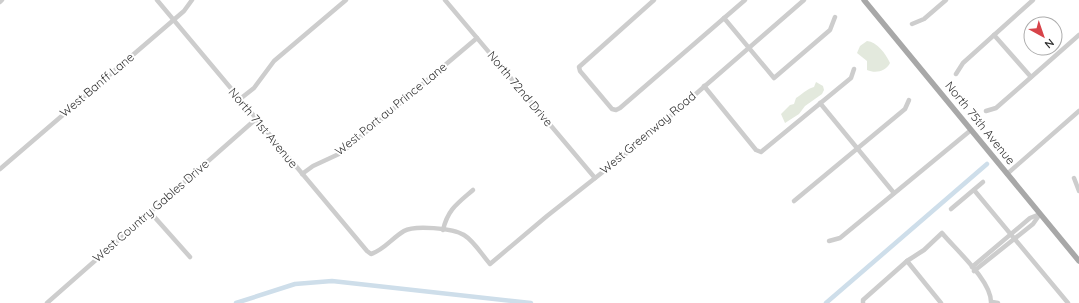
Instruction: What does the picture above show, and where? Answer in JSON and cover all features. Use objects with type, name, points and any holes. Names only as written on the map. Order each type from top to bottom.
[{"type":"main road","name":"North 75th Avenue","points":[[864,0],[1079,261]]},
{"type":"street","name":"North 71st Avenue","points":[[157,0],[367,251],[371,254],[379,251],[406,230],[412,228],[443,230]]},
{"type":"street","name":"West Banff Lane","points":[[0,169],[174,20],[184,11],[192,0]]},
{"type":"street","points":[[240,99],[254,88],[274,60],[346,0]]},
{"type":"street","name":"North 72nd Drive","points":[[445,0],[595,178]]},
{"type":"street","points":[[654,0],[579,67],[580,71],[612,109],[616,110],[620,108],[745,0]]},
{"type":"street","name":"West Greenway Road","points":[[443,230],[458,232],[464,235],[490,264],[637,145],[804,0]]},
{"type":"street","points":[[912,24],[924,20],[946,0]]},
{"type":"street","points":[[956,74],[963,63],[1033,0]]},
{"type":"street","points":[[724,18],[774,78],[830,30],[835,17]]},
{"type":"street","points":[[994,35],[1031,77]]},
{"type":"street","points":[[986,111],[996,108],[1079,35]]},
{"type":"street","name":"West Port au Prince Lane","points":[[302,174],[313,166],[341,153],[477,38]]},
{"type":"street","points":[[704,86],[756,150],[761,152],[851,78],[854,69]]},
{"type":"street","points":[[794,200],[905,109],[909,100]]},
{"type":"street","points":[[820,103],[894,193]]},
{"type":"street","points":[[1007,174],[1079,111]]},
{"type":"street","name":"West Country Gables Drive","points":[[47,303],[256,119]]},
{"type":"street","points":[[829,241],[840,238],[971,130]]},
{"type":"street","points":[[1074,178],[1079,191]]},
{"type":"street","points":[[951,209],[982,182]]},
{"type":"street","points":[[443,230],[446,217],[452,208],[474,190]]},
{"type":"street","points":[[974,190],[1068,303]]},
{"type":"street","points":[[150,212],[190,257]]},
{"type":"street","points":[[973,269],[986,254],[1010,234],[1030,218],[1040,214]]},
{"type":"street","points":[[973,269],[990,259],[1015,239],[1034,223],[1040,214]]},
{"type":"street","points":[[863,303],[864,300],[907,261],[924,250],[942,233],[988,289],[992,302],[998,303]]},
{"type":"street","points":[[986,254],[990,259]]},
{"type":"street","points":[[907,261],[941,303]]},
{"type":"shaded area","points":[[867,41],[878,46],[884,52],[890,63],[883,70],[874,72],[867,70],[867,61],[857,53],[860,46]]},
{"type":"shaded area","points":[[816,82],[823,86],[824,90],[822,94],[805,106],[799,114],[785,123],[781,114],[790,105],[794,104],[796,98],[814,87]]},
{"type":"waterway","points":[[826,303],[987,164]]},
{"type":"waterway","points":[[236,303],[295,284],[332,281],[531,303]]}]
